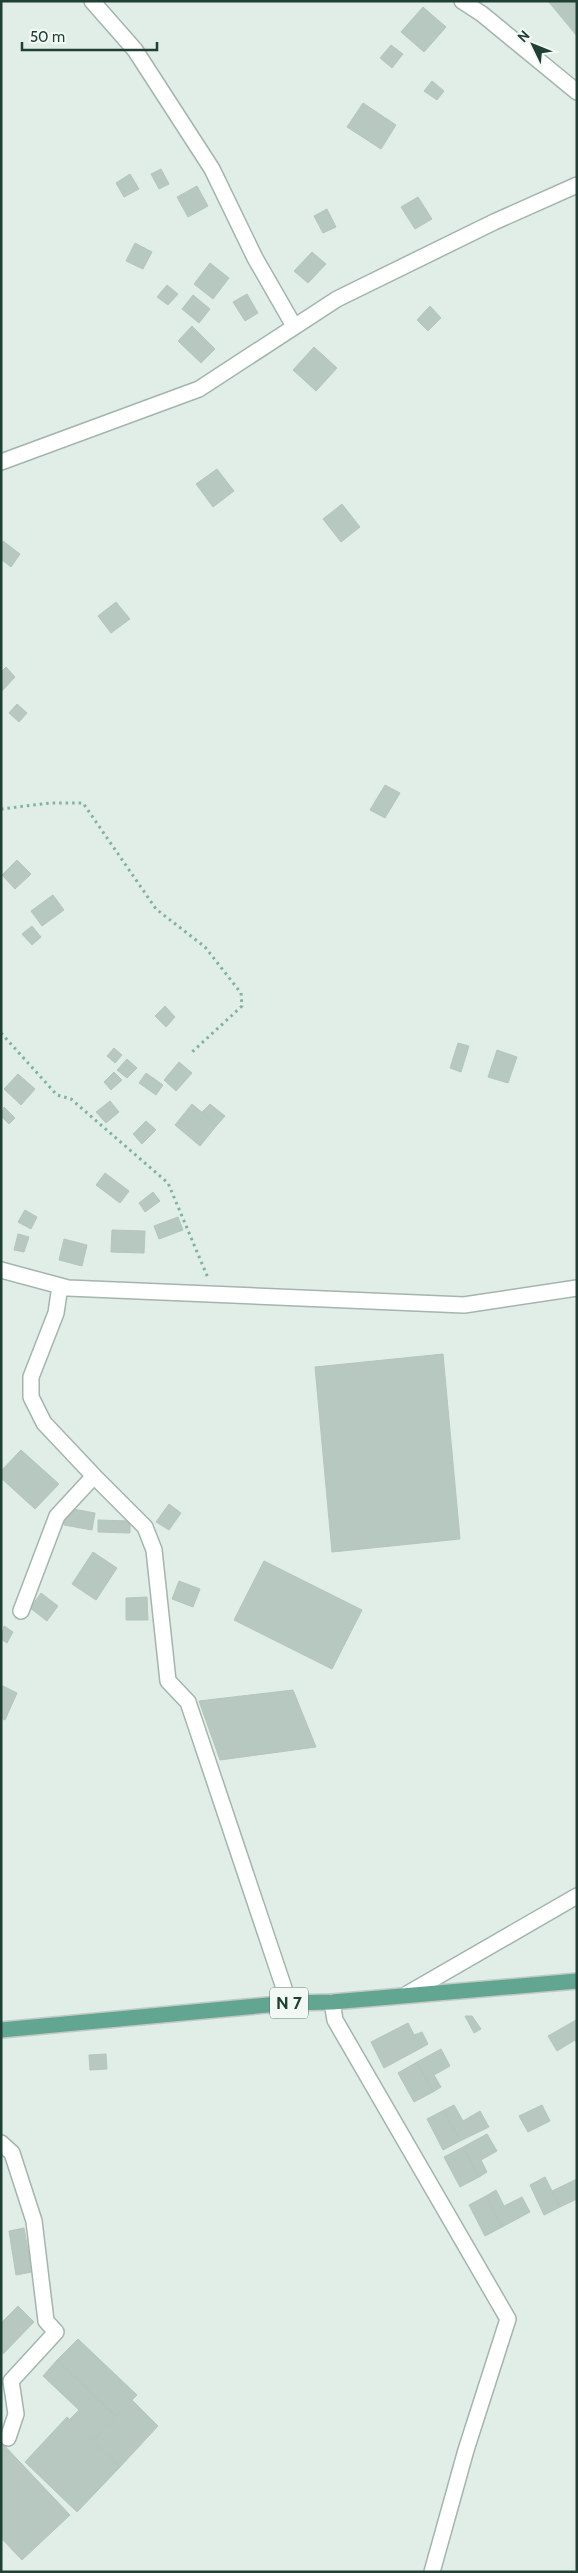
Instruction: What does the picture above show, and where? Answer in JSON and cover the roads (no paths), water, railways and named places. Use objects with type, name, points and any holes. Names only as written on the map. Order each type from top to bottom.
[{"type":"main road","name":"N 7","points":[[1,2030],[289,2003],[332,2002],[407,1994],[577,1981]]},
{"type":"street","points":[[92,1],[135,50],[212,169],[255,258],[294,326]]},
{"type":"street","points":[[462,1],[482,14],[577,92]]},
{"type":"street","points":[[1,462],[199,389],[337,299],[494,222],[577,184]]},
{"type":"street","points":[[1,1270],[68,1288],[464,1305],[577,1288]]},
{"type":"street","points":[[60,1286],[56,1313],[31,1377],[31,1397],[44,1423],[145,1527],[154,1550],[168,1681],[188,1702],[289,2003]]},
{"type":"street","points":[[20,1611],[56,1516],[94,1476]]},
{"type":"street","points":[[407,1994],[577,1896]]},
{"type":"street","points":[[332,2002],[335,2020],[508,2319],[466,2450],[432,2572]]},
{"type":"street","points":[[1,2143],[12,2153],[34,2221],[46,2321],[56,2332],[11,2381],[16,2414],[8,2438]]}]
